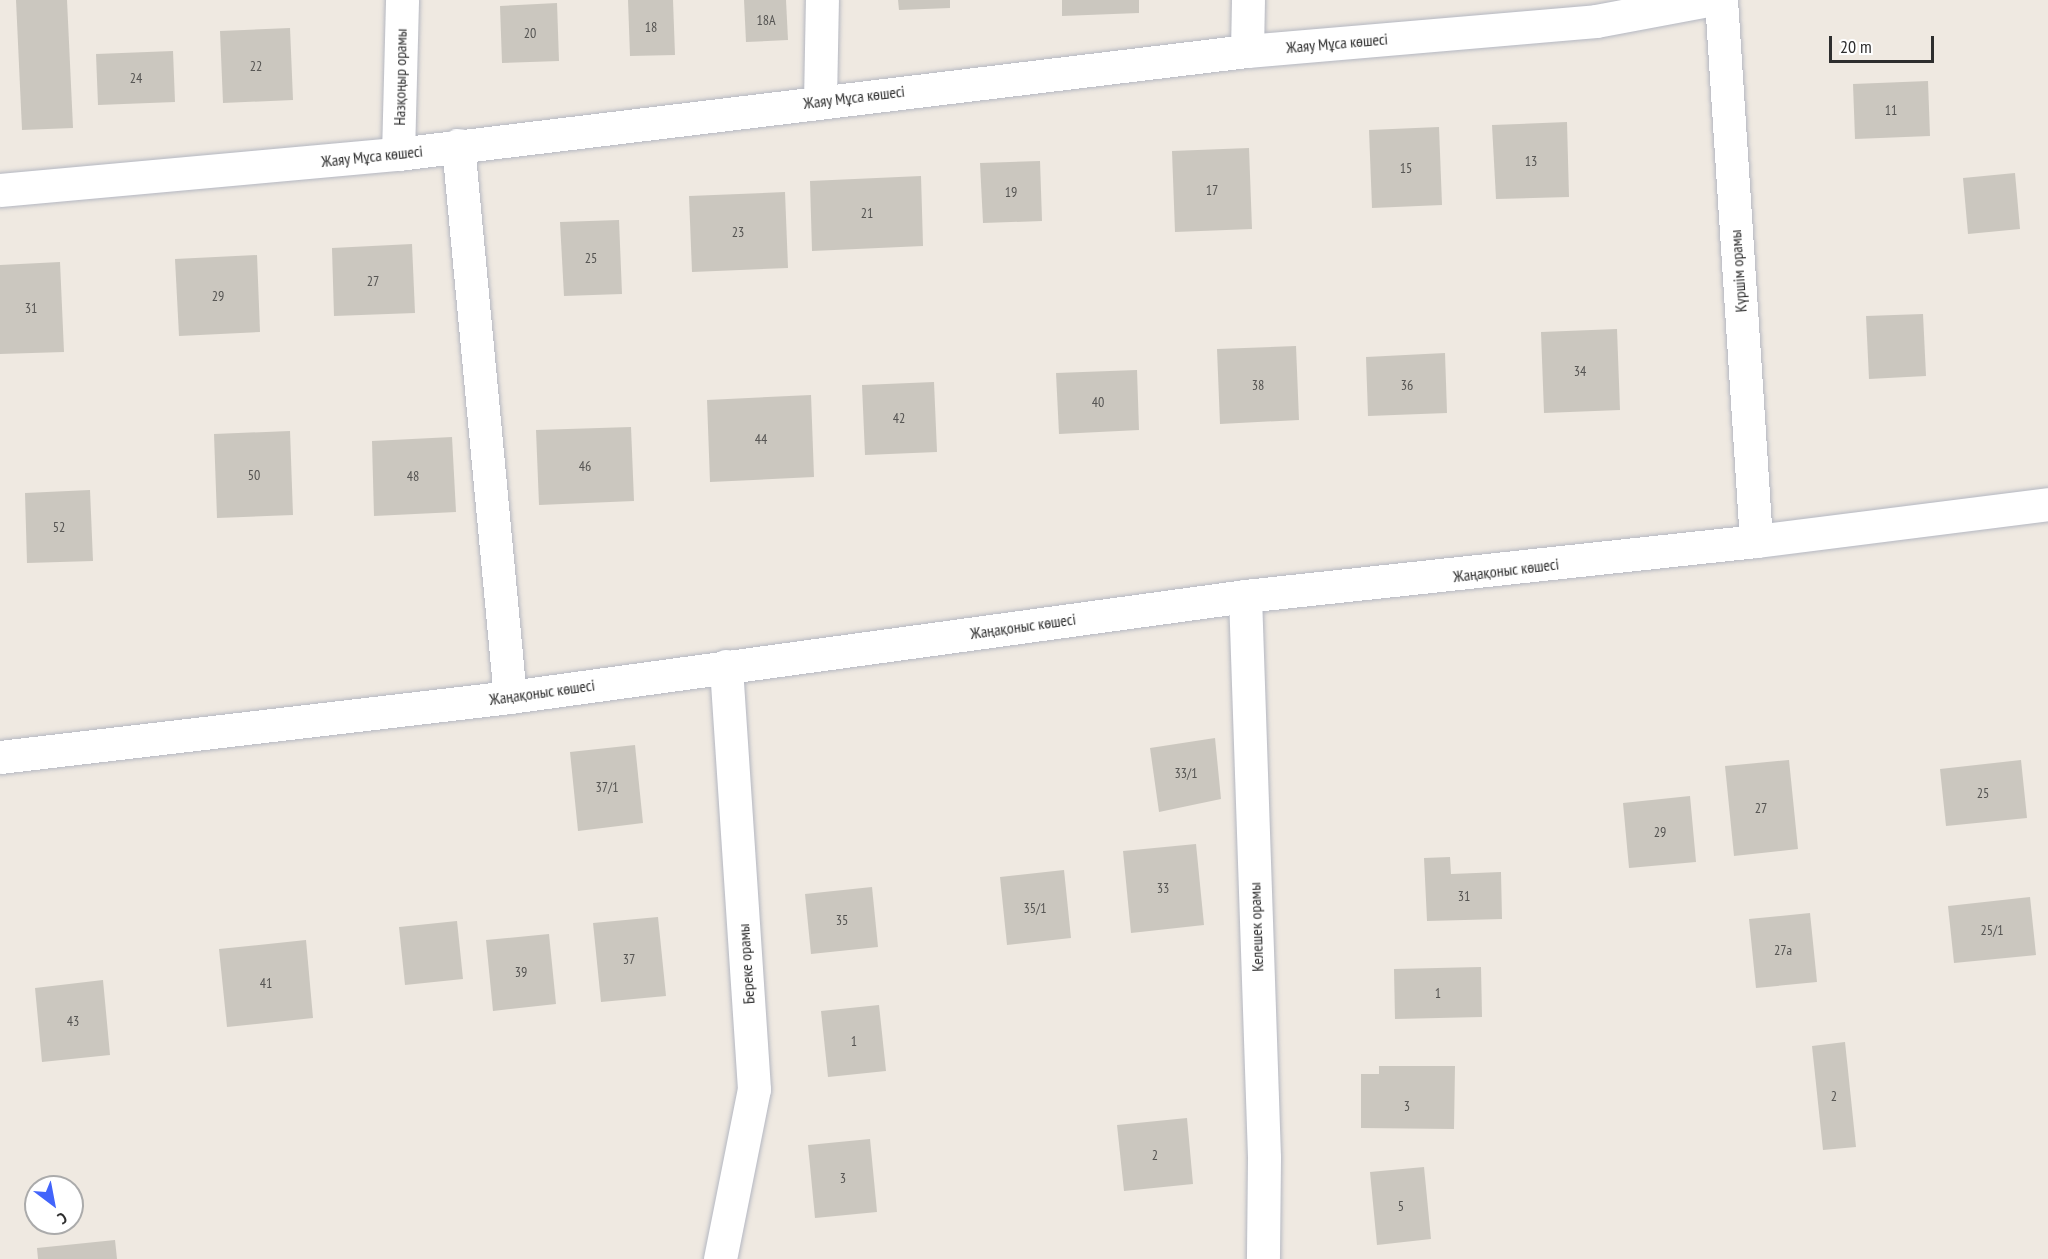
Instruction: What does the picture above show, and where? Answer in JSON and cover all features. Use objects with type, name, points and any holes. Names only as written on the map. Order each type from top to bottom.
[{"type":"street","name":"Назқоңыр орамы","points":[[398,154],[402,0]]},
{"type":"street","points":[[820,101],[822,0]]},
{"type":"street","points":[[1247,51],[1248,0]]},
{"type":"street","name":"Жаяу Мұса көшесі","points":[[0,190],[398,154],[1247,51],[1596,21],[1708,0]]},
{"type":"street","name":"Күршім орамы","points":[[1721,0],[1756,541]]},
{"type":"street","points":[[458,145],[510,697]]},
{"type":"street","name":"Жаңақоныс көшесі","points":[[0,758],[510,697],[1245,596],[1756,541],[2048,504]]},
{"type":"street","name":"Келешек орамы","points":[[1245,596],[1264,1158],[1263,1259]]},
{"type":"street","name":"Береке орамы","points":[[720,1259],[754,1089],[726,666]]},
{"type":"building","points":[[16,0],[67,0],[73,128],[22,130]]},
{"type":"building","points":[[628,0],[673,0],[675,55],[630,56]]},
{"type":"building","points":[[744,0],[786,0],[788,40],[746,42]]},
{"type":"building","points":[[898,0],[950,0],[950,8],[899,10]]},
{"type":"building","points":[[1062,0],[1139,0],[1139,13],[1062,16]]},
{"type":"building","points":[[557,3],[559,61],[502,63],[500,6]]},
{"type":"building","points":[[290,28],[293,100],[223,103],[220,31]]},
{"type":"building","points":[[173,51],[175,102],[98,105],[96,54]]},
{"type":"building","points":[[1928,81],[1930,136],[1855,139],[1853,84]]},
{"type":"building","points":[[1567,122],[1569,197],[1496,199],[1492,125]]},
{"type":"building","points":[[1439,127],[1442,205],[1372,208],[1369,130]]},
{"type":"building","points":[[1249,148],[1252,229],[1175,232],[1172,151]]},
{"type":"building","points":[[1040,161],[1042,221],[983,223],[980,163]]},
{"type":"building","points":[[2015,173],[2020,229],[1968,234],[1963,178]]},
{"type":"building","points":[[921,176],[923,246],[812,251],[810,181]]},
{"type":"building","points":[[785,192],[788,268],[692,272],[689,196]]},
{"type":"building","points":[[619,220],[622,294],[564,296],[560,222]]},
{"type":"building","points":[[412,244],[415,313],[334,316],[332,248]]},
{"type":"building","points":[[257,255],[260,332],[179,336],[175,259]]},
{"type":"building","points":[[60,262],[64,352],[0,354],[0,265]]},
{"type":"building","points":[[1923,314],[1926,376],[1869,379],[1866,316]]},
{"type":"building","points":[[1617,329],[1620,410],[1544,413],[1541,332]]},
{"type":"building","points":[[1296,346],[1299,420],[1220,424],[1217,349]]},
{"type":"building","points":[[1445,353],[1447,413],[1368,416],[1366,357]]},
{"type":"building","points":[[1137,370],[1139,430],[1059,434],[1056,373]]},
{"type":"building","points":[[934,382],[937,452],[865,455],[862,385]]},
{"type":"building","points":[[811,395],[814,477],[710,482],[707,400]]},
{"type":"building","points":[[631,427],[634,501],[539,505],[536,430]]},
{"type":"building","points":[[290,431],[293,515],[217,518],[214,434]]},
{"type":"building","points":[[452,437],[456,512],[374,516],[372,441]]},
{"type":"building","points":[[90,490],[93,561],[27,563],[25,493]]},
{"type":"building","points":[[1215,738],[1221,799],[1159,812],[1150,748]]},
{"type":"building","points":[[635,745],[643,823],[578,831],[570,752]]},
{"type":"building","points":[[1789,760],[1798,849],[1734,856],[1725,766]]},
{"type":"building","points":[[2021,760],[2027,818],[1946,826],[1940,769]]},
{"type":"building","points":[[1690,796],[1696,862],[1629,868],[1623,803]]},
{"type":"building","points":[[1196,844],[1204,925],[1131,933],[1123,851]]},
{"type":"building","points":[[1450,857],[1451,874],[1501,872],[1502,919],[1427,921],[1424,858]]},
{"type":"building","points":[[1064,870],[1071,938],[1007,945],[1000,877]]},
{"type":"building","points":[[872,887],[878,947],[811,954],[805,894]]},
{"type":"building","points":[[2030,897],[2036,955],[1954,963],[1948,906]]},
{"type":"building","points":[[1810,913],[1817,982],[1756,988],[1749,919]]},
{"type":"building","points":[[658,917],[666,996],[601,1002],[593,923]]},
{"type":"building","points":[[457,921],[463,979],[405,985],[399,927]]},
{"type":"building","points":[[549,934],[556,1004],[493,1011],[486,940]]},
{"type":"building","points":[[306,940],[313,1018],[227,1027],[219,949]]},
{"type":"building","points":[[1481,967],[1482,1017],[1395,1019],[1394,969]]},
{"type":"building","points":[[103,980],[110,1055],[42,1062],[35,988]]},
{"type":"building","points":[[879,1005],[886,1071],[828,1077],[821,1011]]},
{"type":"building","points":[[1845,1042],[1856,1147],[1823,1150],[1812,1046]]},
{"type":"building","points":[[1379,1066],[1455,1066],[1454,1129],[1361,1128],[1361,1074],[1379,1074]]},
{"type":"building","points":[[1187,1118],[1193,1184],[1124,1191],[1117,1125]]},
{"type":"building","points":[[870,1139],[877,1212],[815,1218],[808,1145]]},
{"type":"building","points":[[1424,1167],[1431,1239],[1377,1245],[1370,1172]]},
{"type":"building","points":[[115,1240],[117,1259],[38,1259],[37,1248]]}]
